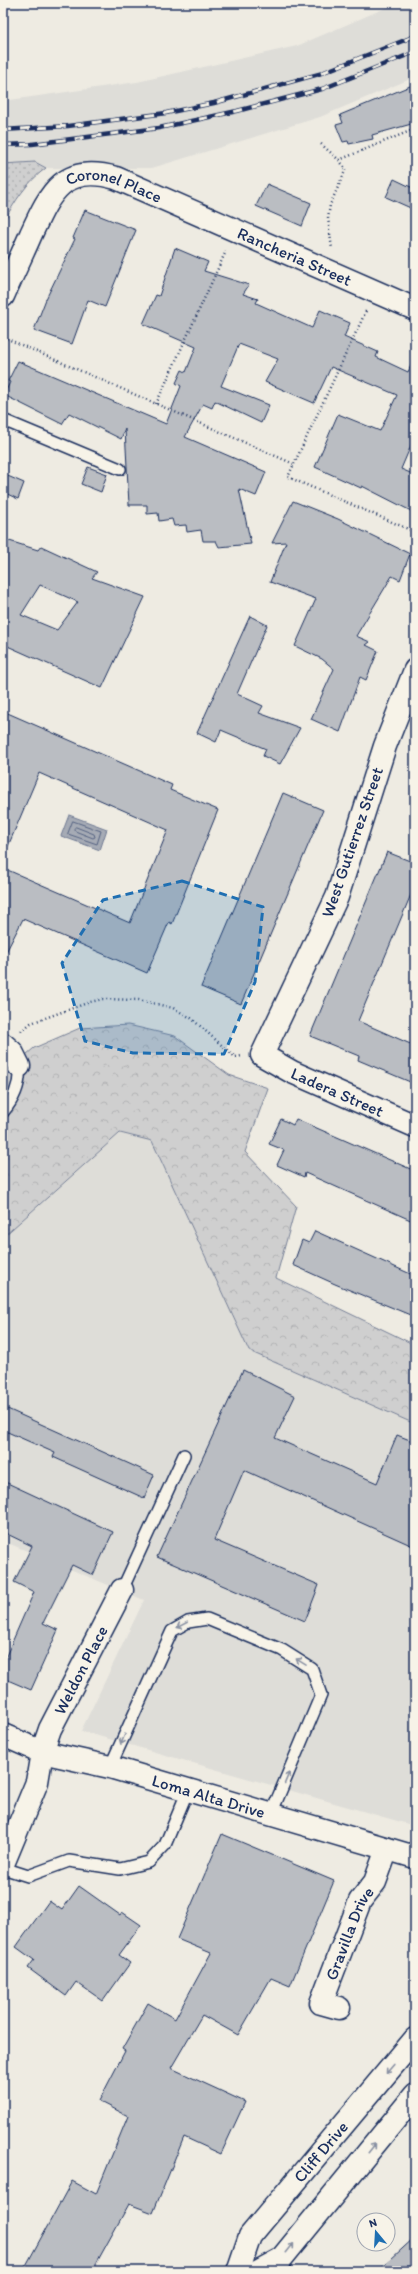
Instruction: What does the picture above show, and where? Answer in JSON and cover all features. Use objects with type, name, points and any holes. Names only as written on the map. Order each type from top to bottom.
[{"type":"street","name":"Coronel Place","points":[[3,296],[47,200],[63,183],[74,177],[92,174],[104,175],[173,203]]},
{"type":"street","name":"Rancheria Street","points":[[173,203],[415,309]]},
{"type":"street","name":"West Gutierrez Street","points":[[262,1055],[337,897],[385,746],[415,670]]},
{"type":"street","points":[[3,1044],[12,1052],[18,1066]]},
{"type":"street","name":"Ladera Street","points":[[262,1055],[292,1072],[415,1126]]},
{"type":"street","name":"Weldon Place","points":[[3,1864],[37,1782],[42,1752],[50,1729],[122,1590]]},
{"type":"street","name":"Loma Alta Drive","points":[[3,1735],[42,1752],[110,1767],[415,1857]]},
{"type":"street","name":"Gravilla Drive","points":[[339,2008],[321,2003],[360,1902],[375,1882],[387,1848]]},
{"type":"street","name":"Cliff Drive","points":[[238,2271],[250,2236],[415,2039]]},
{"type":"street","points":[[259,2271],[281,2259],[415,2095]]},
{"type":"lane","points":[[3,420],[120,469]]},
{"type":"lane","points":[[3,1112],[12,1101],[17,1087],[18,1066]]},
{"type":"lane","points":[[122,1590],[184,1455]]},
{"type":"lane","points":[[110,1767],[172,1631],[188,1622],[207,1619],[282,1650],[312,1669],[321,1695],[271,1814]]},
{"type":"lane","points":[[3,1868],[28,1876],[69,1861],[120,1869],[149,1862],[165,1845],[188,1790]]},
{"type":"path","points":[[339,160],[415,129]]},
{"type":"path","points":[[321,144],[339,160],[346,169],[330,205],[328,218],[336,275]]},
{"type":"path","points":[[156,404],[235,230]]},
{"type":"path","points":[[375,292],[288,477],[415,532]]},
{"type":"path","points":[[3,337],[294,464]]},
{"type":"path","points":[[3,1044],[31,1023],[72,1008],[103,999],[139,1000],[173,1008],[191,1018],[235,1057],[262,1055]]},
{"type":"highlighted area","points":[[182,881],[263,907],[255,982],[224,1054],[133,1053],[85,1041],[62,963],[103,900]]},
{"type":"shaded area","points":[[397,3],[415,3],[415,77],[320,117],[152,168],[46,168],[35,162],[3,164],[3,101],[137,82],[297,46]]},
{"type":"shaded area","points":[[120,1133],[152,1141],[249,1351],[415,1424],[415,1826],[81,1731],[144,1600],[3,1541],[3,1237]]},
{"type":"green space","points":[[35,162],[46,168],[22,193],[3,223],[3,164]]},
{"type":"green space","points":[[128,1025],[175,1036],[229,1075],[268,1088],[245,1152],[296,1206],[276,1278],[415,1345],[415,1424],[249,1351],[152,1141],[120,1133],[3,1237],[3,1075],[34,1048],[80,1028]]},
{"type":"water","points":[[69,815],[107,829],[100,850],[61,836]]},
{"type":"building","points":[[415,84],[415,123],[372,135],[373,139],[349,144],[348,141],[343,142],[336,125],[343,123],[340,115]]},
{"type":"building","points":[[394,179],[415,189],[415,210],[386,197]]},
{"type":"building","points":[[267,184],[311,203],[302,226],[256,206]]},
{"type":"building","points":[[85,210],[136,230],[105,307],[88,300],[72,344],[34,330],[46,299],[75,239],[73,238]]},
{"type":"building","points":[[175,248],[208,262],[204,271],[249,285],[243,294],[258,299],[256,303],[312,328],[320,310],[350,323],[344,337],[378,352],[376,357],[408,372],[415,357],[415,436],[401,469],[415,475],[415,513],[362,486],[361,488],[315,467],[338,414],[380,431],[397,395],[331,367],[314,403],[265,382],[278,359],[239,344],[221,386],[269,405],[261,423],[215,401],[212,408],[203,404],[185,437],[266,472],[256,496],[239,489],[251,544],[219,547],[216,541],[203,541],[201,530],[187,532],[186,525],[174,526],[172,519],[159,521],[158,513],[147,514],[147,505],[129,505],[125,429],[121,439],[69,413],[62,424],[4,395],[10,382],[8,381],[18,361],[166,424],[181,386],[176,383],[182,370],[186,372],[196,347],[143,324],[156,295],[159,296]]},
{"type":"building","points":[[88,467],[107,474],[101,492],[81,484]]},
{"type":"building","points":[[3,474],[24,483],[18,499],[3,492]]},
{"type":"building","points":[[293,501],[338,519],[410,554],[400,580],[392,576],[356,636],[370,642],[366,645],[378,651],[366,680],[360,677],[340,732],[311,719],[334,669],[322,659],[295,646],[316,599],[270,582],[286,542],[272,543]]},
{"type":"building","points":[[3,539],[38,550],[41,546],[97,572],[92,578],[145,597],[102,688],[3,644]],"holes":[[[40,585],[78,602],[57,630],[21,615]]]},
{"type":"building","points":[[250,616],[267,625],[237,694],[263,706],[259,713],[300,728],[280,764],[263,756],[266,749],[221,730],[216,742],[197,733]]},
{"type":"building","points":[[3,711],[172,785],[170,790],[218,810],[172,924],[169,922],[147,973],[23,919],[3,958],[3,868],[130,923],[168,830],[39,773],[3,858]]},
{"type":"building","points":[[283,793],[323,810],[241,1004],[201,987]]},
{"type":"building","points":[[387,852],[415,863],[415,885],[358,1021],[415,1046],[415,1084],[358,1060],[359,1056],[310,1036]]},
{"type":"building","points":[[281,1119],[293,1125],[296,1119],[415,1171],[415,1222],[305,1173],[304,1177],[277,1165],[284,1150],[269,1144]]},
{"type":"building","points":[[315,1231],[415,1276],[415,1317],[293,1265],[302,1240],[309,1243]]},
{"type":"building","points":[[243,1370],[295,1396],[275,1438],[377,1483],[397,1435],[415,1442],[415,1547],[244,1470],[214,1540],[319,1585],[305,1621],[157,1557]]},
{"type":"building","points":[[3,1407],[154,1475],[144,1498],[53,1457],[55,1453],[3,1430]]},
{"type":"building","points":[[3,1481],[113,1532],[93,1575],[72,1565],[43,1623],[58,1630],[31,1690],[3,1678],[3,1663],[34,1592],[14,1582],[32,1546],[3,1532]]},
{"type":"building","points":[[222,1834],[334,1881],[290,1986],[271,1978],[238,2035],[202,2015],[171,2068],[245,2102],[221,2154],[184,2137],[153,2213],[129,2204],[92,2271],[23,2271],[72,2181],[96,2194],[128,2116],[99,2101],[125,2051],[122,2049],[148,2003],[175,2019],[211,1953],[177,1939]]},
{"type":"building","points":[[79,1886],[120,1915],[122,1912],[141,1925],[119,1955],[130,1963],[103,2001],[76,1982],[66,1996],[28,1968],[34,1960],[16,1947],[49,1901],[62,1910]]},
{"type":"building","points":[[415,2237],[415,2271],[378,2271]]},
{"type":"railway","points":[[3,130],[68,126],[166,113],[214,103],[319,74],[415,36]]},
{"type":"railway","points":[[3,145],[32,144],[159,128],[237,111],[322,89],[415,52]]}]
